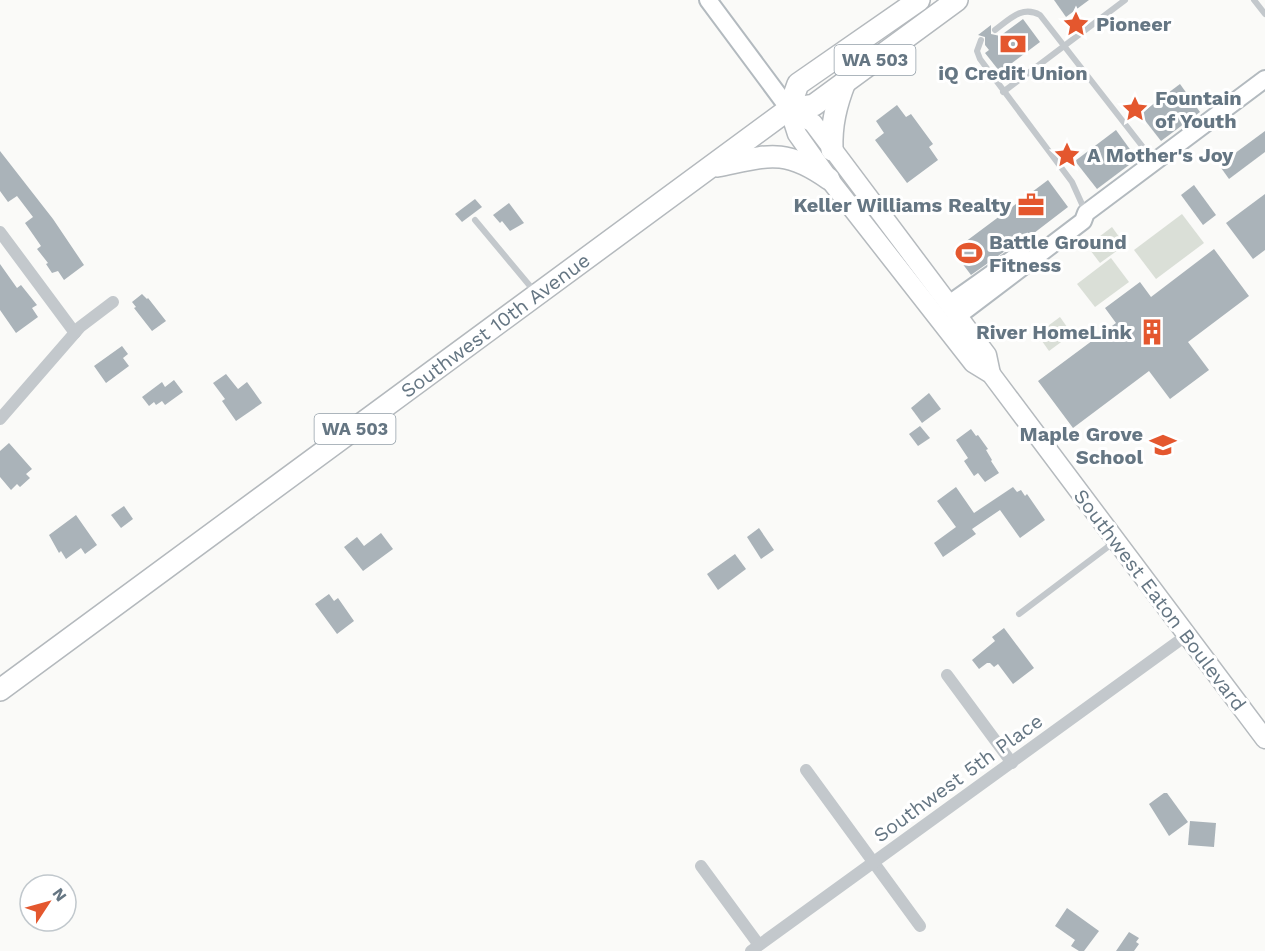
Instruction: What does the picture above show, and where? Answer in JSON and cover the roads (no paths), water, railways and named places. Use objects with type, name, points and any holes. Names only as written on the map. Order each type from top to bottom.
[{"type":"highway","name":"WA 503","points":[[789,109],[798,84],[919,0]]},
{"type":"highway","name":"Southwest 10th Avenue","points":[[0,690],[789,109],[814,105],[957,0]]},
{"type":"highway","points":[[832,150],[834,112],[845,82]]},
{"type":"highway","points":[[710,167],[763,157],[789,158],[807,164],[829,178]]},
{"type":"main road","name":"Southwest Eaton Boulevard","points":[[789,109],[813,123],[987,355],[991,374]]},
{"type":"main road","name":"Southwest Eaton Boulevard","points":[[789,109],[797,134],[829,178],[973,363],[991,374],[1265,739]]},
{"type":"main road","points":[[905,276],[927,290],[945,313],[953,310]]},
{"type":"street","name":"Southwest Eaton Boulevard","points":[[708,0],[789,109]]},
{"type":"street","points":[[953,310],[1083,221],[1086,213],[1265,79]]},
{"type":"street","points":[[0,232],[75,333]]},
{"type":"street","points":[[0,419],[75,333],[113,302]]},
{"type":"street","name":"Southwest 5th Place","points":[[755,948],[1187,635]]},
{"type":"street","points":[[947,675],[1012,763]]},
{"type":"street","points":[[806,770],[920,926]]},
{"type":"street","points":[[701,866],[755,948]]},
{"type":"lane","points":[[1003,92],[1125,0]]},
{"type":"lane","points":[[1254,0],[1265,14]]},
{"type":"lane","points":[[995,30],[1018,12],[1026,10],[1040,15],[1154,162]]},
{"type":"lane","points":[[981,40],[977,51],[980,59],[1072,182],[1086,213]]},
{"type":"lane","points":[[475,220],[537,294]]},
{"type":"lane","points":[[1019,614],[1116,541]]},
{"type":"place","name":"Pioneer","points":[[1076,24]]},
{"type":"place","name":"iQ Credit Union","points":[[1013,44]]},
{"type":"place","name":"Fountain of Youth","points":[[1135,109]]},
{"type":"place","name":"A Mother's Joy","points":[[1067,155]]},
{"type":"place","name":"Keller Williams Realty","points":[[1031,205]]},
{"type":"place","name":"Battle Ground Fitness","points":[[969,253]]},
{"type":"place","name":"River HomeLink","points":[[1152,332]]},
{"type":"place","name":"Maple Grove School","points":[[1163,445]]}]
